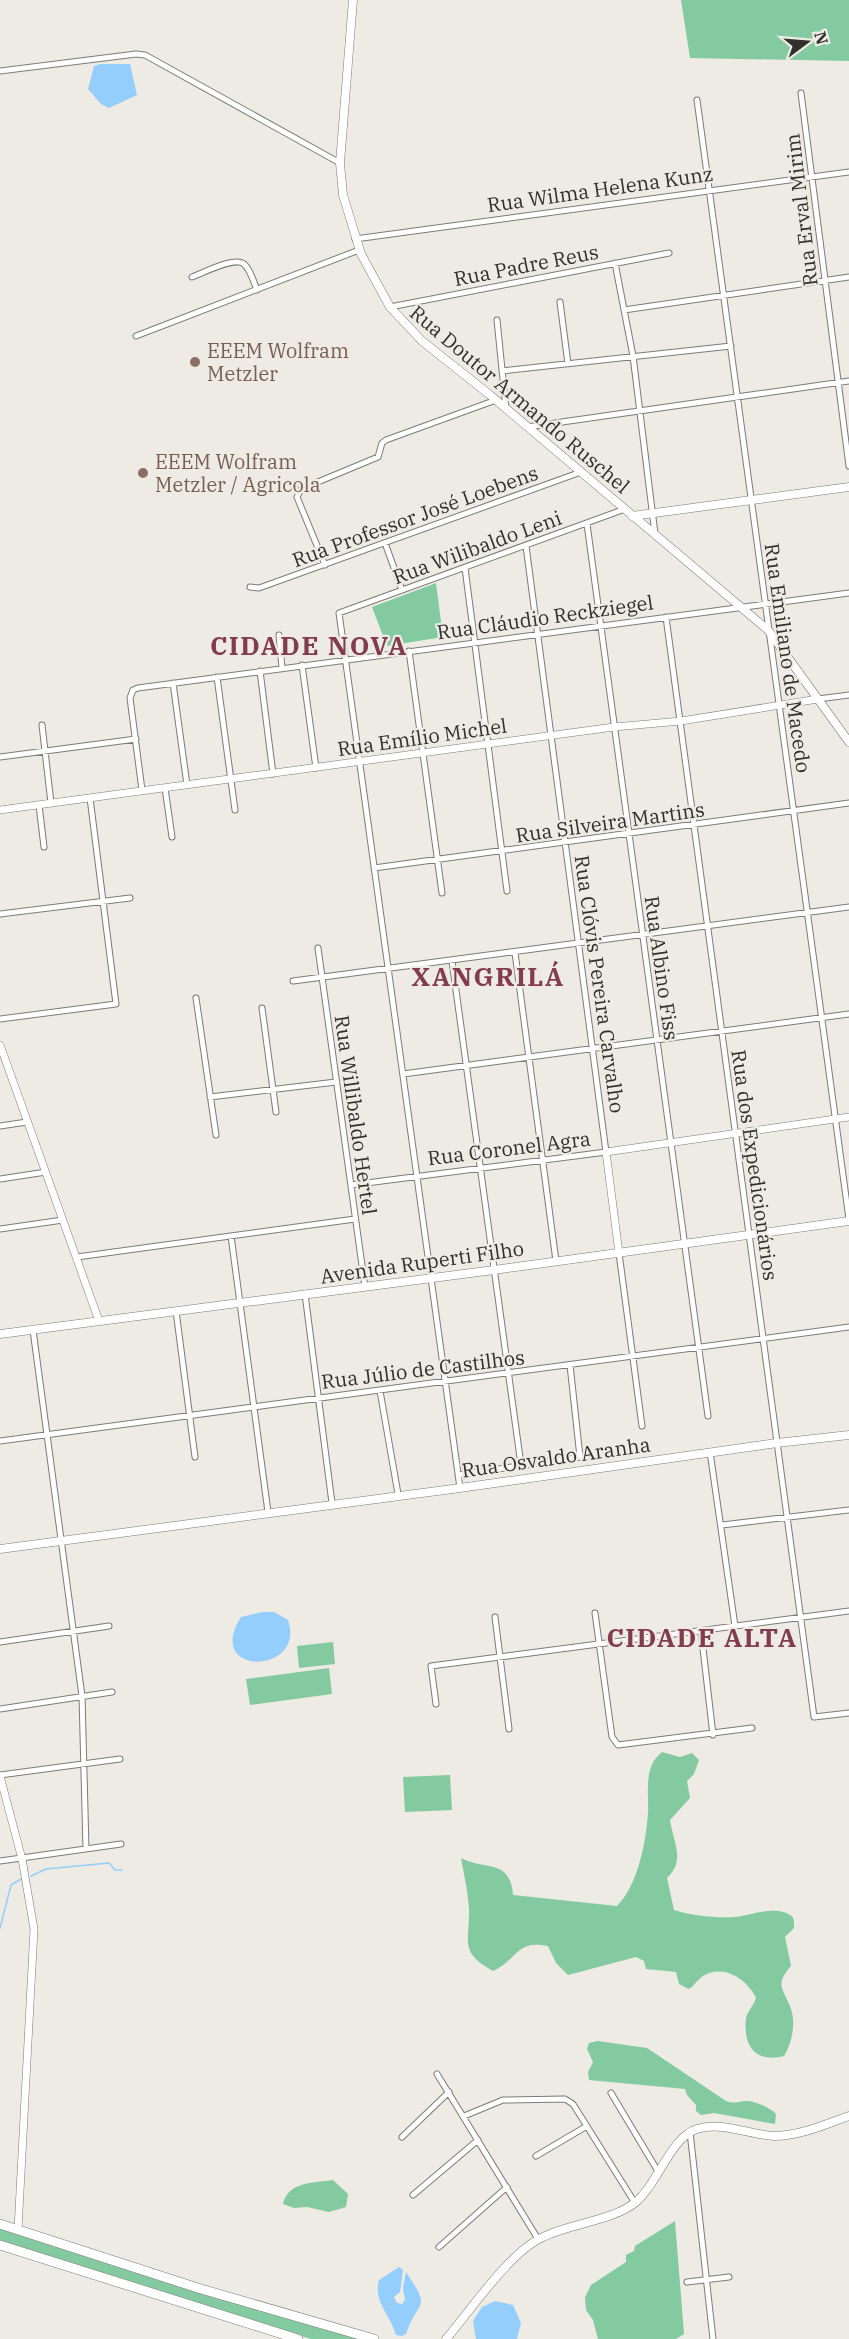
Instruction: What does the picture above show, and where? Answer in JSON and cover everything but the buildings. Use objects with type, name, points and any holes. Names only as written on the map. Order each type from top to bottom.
[{"type":"highway","points":[[0,2224],[207,2290],[374,2339]]},
{"type":"highway","points":[[0,2245],[298,2339]]},
{"type":"highway","points":[[0,2250],[281,2339]]},
{"type":"main road","name":"Rua Doutor Armando Ruschel","points":[[353,0],[340,164],[343,195],[359,250],[390,307],[423,341],[768,630],[849,742]]},
{"type":"main road","points":[[632,516],[849,487]]},
{"type":"main road","name":"Avenida Ruperti Filho","points":[[0,1334],[684,1245],[849,1220]]},
{"type":"main road","name":"Rua Osvaldo Aranha","points":[[0,1549],[849,1435]]},
{"type":"main road","points":[[446,2339],[516,2256],[538,2239],[635,2203],[659,2173],[676,2146],[690,2132],[713,2127],[775,2136],[786,2135],[849,2116]]},
{"type":"street","points":[[0,71],[136,54],[145,55],[340,164]]},
{"type":"street","name":"Rua Erval Mirim","points":[[801,93],[849,466]]},
{"type":"street","name":"Rua Emiliano de Macedo","points":[[697,100],[849,1220]]},
{"type":"street","name":"Rua Wilma Helena Kunz","points":[[355,239],[849,172]]},
{"type":"street","points":[[136,336],[359,250]]},
{"type":"street","name":"Rua Padre Reus","points":[[390,307],[669,253]]},
{"type":"street","points":[[192,277],[240,261],[245,264],[257,290]]},
{"type":"street","points":[[615,263],[633,356],[655,536]]},
{"type":"street","points":[[624,310],[849,278]]},
{"type":"street","points":[[560,302],[568,364]]},
{"type":"street","points":[[497,320],[506,409]]},
{"type":"street","points":[[502,371],[731,346]]},
{"type":"street","points":[[527,427],[849,381]]},
{"type":"street","points":[[324,565],[297,497],[298,492],[305,486],[378,457],[382,444],[386,440],[496,400]]},
{"type":"street","name":"Rua Professor José Loebens","points":[[250,587],[259,588],[581,472]]},
{"type":"street","name":"Rua Wilibaldo Leni","points":[[346,661],[339,614],[624,509]]},
{"type":"street","name":"Rua Albino Fiss","points":[[586,524],[708,1416]]},
{"type":"street","points":[[385,543],[402,590]]},
{"type":"street","name":"Rua Clóvis Pereira Carvalho","points":[[526,546],[642,1426]]},
{"type":"street","points":[[465,568],[507,891]]},
{"type":"street","name":"Rua Cláudio Reckziegel","points":[[142,790],[131,693],[138,688],[849,593]]},
{"type":"street","name":"Rua dos Expedicionários","points":[[666,616],[814,1717],[849,1713]]},
{"type":"street","points":[[279,635],[282,668]]},
{"type":"street","points":[[409,651],[442,893]]},
{"type":"street","points":[[346,661],[460,1488]]},
{"type":"street","points":[[302,665],[316,768]]},
{"type":"street","points":[[260,671],[273,774]]},
{"type":"street","points":[[217,677],[235,810]]},
{"type":"street","points":[[173,683],[187,785]]},
{"type":"street","name":"Rua Emílio Michel","points":[[0,810],[614,727],[681,721],[849,695]]},
{"type":"street","points":[[42,725],[51,803]]},
{"type":"street","points":[[0,757],[136,739]]},
{"type":"street","points":[[165,788],[172,837]]},
{"type":"street","points":[[0,1019],[116,1004],[90,798]]},
{"type":"street","name":"Rua Silveira Martins","points":[[374,868],[629,835],[849,803]]},
{"type":"street","points":[[39,805],[44,847]]},
{"type":"street","points":[[0,914],[130,898]]},
{"type":"street","points":[[293,981],[849,907]]},
{"type":"street","name":"Rua Willibaldo Hertel","points":[[318,948],[364,1287]]},
{"type":"street","points":[[515,952],[556,1261]]},
{"type":"street","points":[[452,961],[521,1465]]},
{"type":"street","points":[[196,998],[216,1135]]},
{"type":"street","points":[[262,1008],[276,1112]]},
{"type":"street","points":[[403,1074],[849,1014]]},
{"type":"street","points":[[0,1045],[99,1321]]},
{"type":"street","points":[[210,1097],[336,1082]]},
{"type":"street","name":"Rua Coronel Agra","points":[[351,1185],[849,1118]]},
{"type":"street","points":[[0,1126],[27,1122]]},
{"type":"street","points":[[0,1179],[46,1172]]},
{"type":"street","points":[[77,1257],[355,1219]]},
{"type":"street","points":[[0,1228],[63,1220]]},
{"type":"street","points":[[231,1236],[268,1512]]},
{"type":"street","points":[[305,1294],[332,1503]]},
{"type":"street","points":[[176,1311],[195,1457]]},
{"type":"street","name":"Rua Júlio de Castilhos","points":[[0,1441],[849,1327]]},
{"type":"street","points":[[33,1330],[82,1696],[86,1849]]},
{"type":"street","points":[[458,1475],[578,1458],[582,1454],[570,1365]]},
{"type":"street","points":[[380,1391],[398,1494]]},
{"type":"street","points":[[710,1452],[735,1626]]},
{"type":"street","points":[[722,1525],[849,1510]]},
{"type":"street","points":[[436,1704],[431,1666],[849,1611]]},
{"type":"street","points":[[596,1613],[612,1737],[618,1745],[713,1735],[752,1728]]},
{"type":"street","points":[[495,1617],[509,1729]]},
{"type":"street","points":[[0,1642],[109,1626]]},
{"type":"street","points":[[701,1631],[713,1735]]},
{"type":"street","points":[[0,1708],[111,1692]]},
{"type":"street","points":[[18,2229],[34,1956],[31,1901],[0,1776],[120,1759]]},
{"type":"street","points":[[0,1861],[121,1844]]},
{"type":"street","points":[[437,2074],[538,2239]]},
{"type":"street","points":[[402,2137],[449,2092]]},
{"type":"street","points":[[610,2093],[659,2173]]},
{"type":"street","points":[[464,2116],[503,2100],[565,2099],[573,2104],[635,2203]]},
{"type":"street","points":[[536,2156],[587,2126]]},
{"type":"street","points":[[690,2132],[712,2339]]},
{"type":"street","points":[[413,2195],[478,2140]]},
{"type":"street","points":[[439,2247],[507,2187]]},
{"type":"street","points":[[687,2282],[729,2277]]},
{"type":"green space","points":[[681,0],[849,0],[849,61],[690,58]]},
{"type":"green space","points":[[436,583],[443,637],[387,646],[372,607]]},
{"type":"green space","points":[[333,1642],[335,1664],[299,1668],[297,1646]]},
{"type":"green space","points":[[329,1668],[332,1694],[250,1705],[246,1679]]},
{"type":"green space","points":[[662,1752],[680,1757],[692,1753],[699,1760],[694,1774],[687,1781],[690,1798],[670,1820],[677,1850],[676,1864],[667,1878],[674,1910],[712,1917],[735,1917],[778,1911],[790,1915],[793,1919],[794,1928],[785,1937],[791,1966],[783,1978],[782,1988],[791,2009],[793,2027],[784,2056],[774,2058],[759,2055],[749,2045],[746,2019],[756,1998],[747,1985],[734,1975],[719,1971],[711,1972],[701,1977],[689,1989],[679,1984],[676,1972],[646,1969],[644,1961],[636,1957],[568,1975],[556,1963],[548,1946],[537,1945],[522,1948],[501,1967],[493,1971],[475,1958],[470,1951],[467,1889],[461,1858],[502,1870],[511,1883],[513,1895],[617,1906],[630,1887],[640,1862],[647,1824],[649,1772]]},
{"type":"green space","points":[[450,1775],[452,1810],[405,1812],[403,1777]]},
{"type":"green space","points":[[598,2041],[647,2048],[726,2101],[753,2102],[770,2109],[776,2114],[775,2124],[714,2113],[701,2115],[696,2111],[696,2105],[685,2089],[589,2080],[588,2072],[593,2062],[587,2049],[589,2043]]},
{"type":"green space","points":[[333,2180],[348,2194],[346,2207],[329,2212],[307,2207],[294,2208],[283,2204],[286,2196],[296,2187]]},
{"type":"green space","points":[[675,2221],[684,2334],[676,2339],[598,2339],[593,2320],[586,2310],[585,2297],[591,2285],[626,2262],[626,2255],[634,2251],[635,2246]]},
{"type":"green space","points":[[0,2227],[366,2339],[311,2339],[288,2332],[0,2241]]},
{"type":"water","points":[[130,64],[137,95],[109,108],[101,104],[88,89],[94,66]]},
{"type":"water","points":[[274,1612],[288,1620],[290,1638],[283,1651],[271,1659],[257,1662],[244,1659],[235,1651],[233,1637],[241,1617]]},
{"type":"water","points":[[399,2267],[403,2270],[400,2292],[394,2297],[397,2303],[402,2304],[405,2300],[403,2288],[406,2272],[421,2299],[421,2304],[406,2334],[402,2336],[396,2335],[378,2295],[379,2280]]},
{"type":"water","points":[[495,2301],[513,2305],[521,2323],[517,2339],[476,2339],[473,2321],[482,2307]]},
{"type":"waterway","points":[[31,1876],[46,1869],[109,1863],[115,1870],[122,1870]]},
{"type":"waterway","points":[[0,1928],[11,1885],[21,1879]]},
{"type":"place","name":"EEEM Wolfram Metzler","points":[[195,362]]},
{"type":"place","name":"EEEM Wolfram Metzler / Agricola","points":[[143,473]]},
{"type":"district","name":"CIDADE NOVA","points":[[309,645]]},
{"type":"district","name":"XANGRILÁ","points":[[488,976]]},
{"type":"district","name":"CIDADE ALTA","points":[[702,1637]]}]
